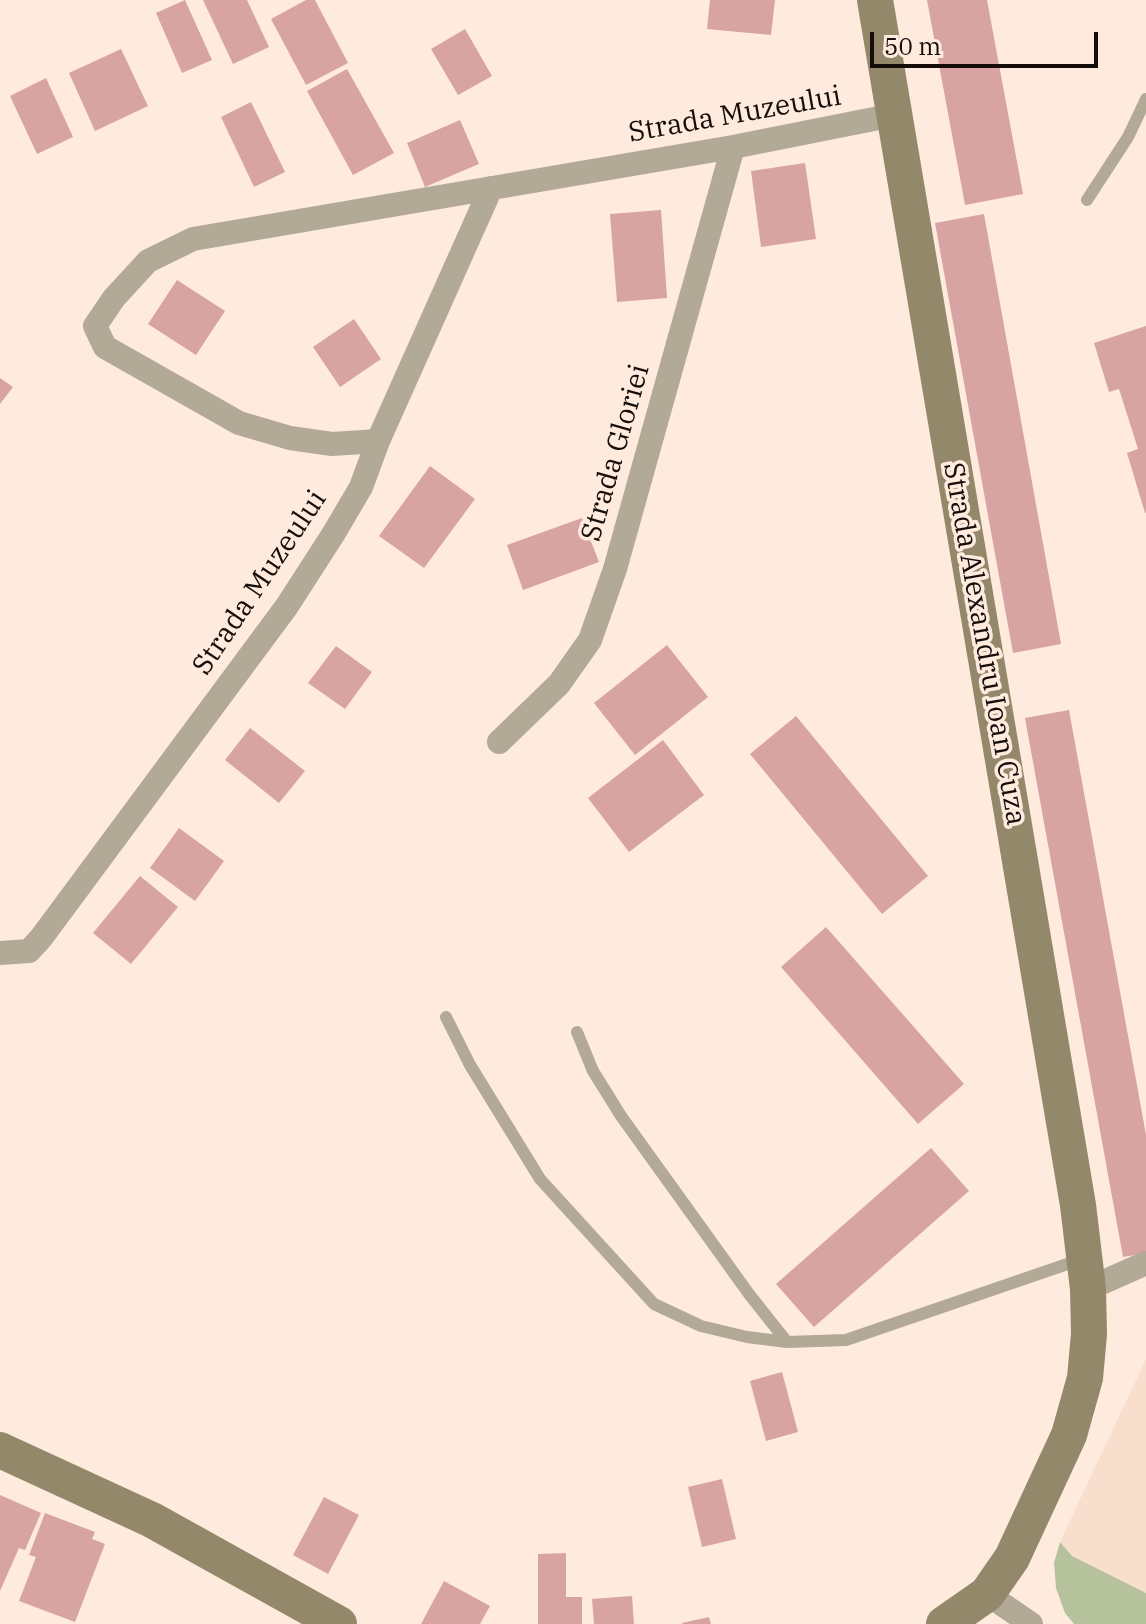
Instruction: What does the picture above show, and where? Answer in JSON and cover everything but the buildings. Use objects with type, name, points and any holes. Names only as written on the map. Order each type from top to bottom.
[{"type":"main road","name":"Strada Alexandru Ioan Cuza","points":[[875,0],[1087,1273],[1089,1334],[1085,1378],[1069,1435],[1020,1544],[987,1594],[944,1624]]},
{"type":"main road","points":[[0,1450],[152,1520],[339,1624]]},
{"type":"street","name":"Strada Muzeului","points":[[378,441],[332,444],[290,438],[239,423],[105,347],[95,326],[114,298],[148,261],[193,239],[733,147],[894,115]]},
{"type":"street","name":"Strada Gloriei","points":[[499,742],[559,684],[590,640],[619,554],[733,147]]},
{"type":"street","name":"Strada Muzeului","points":[[0,953],[29,951],[41,938],[287,606],[361,487],[378,441],[491,188]]},
{"type":"street","points":[[1087,1273],[1146,1263]]},
{"type":"street","points":[[987,1594],[1031,1624]]},
{"type":"lane","points":[[1087,200],[1128,137],[1146,99]]},
{"type":"lane","points":[[446,1017],[470,1065],[540,1179],[654,1304],[701,1326],[747,1337],[787,1342],[846,1340],[1087,1273]]},
{"type":"lane","points":[[577,1032],[593,1071],[621,1116],[787,1342]]},
{"type":"shaded area","points":[[1146,1359],[1146,1593],[1072,1556],[1060,1542]]},
{"type":"green space","points":[[1060,1542],[1072,1556],[1146,1593],[1146,1624],[1074,1624],[1065,1613],[1056,1588],[1054,1563]]}]
